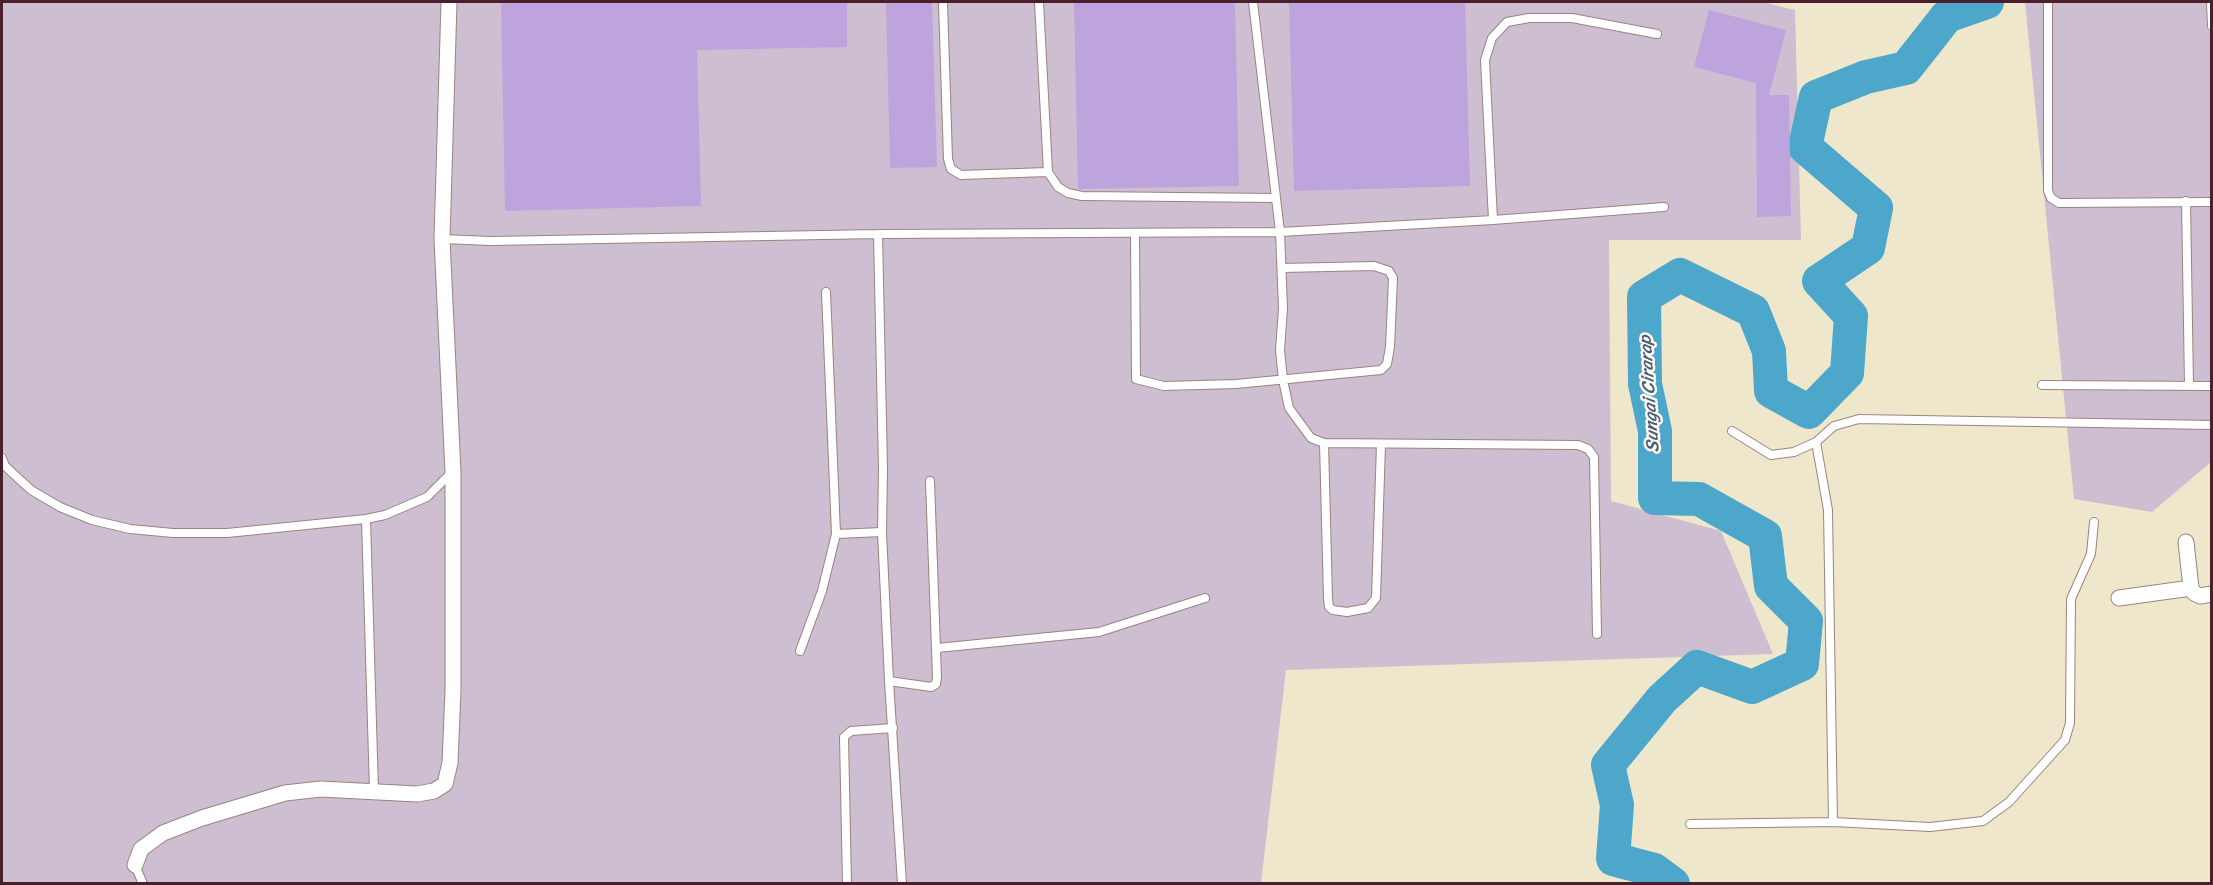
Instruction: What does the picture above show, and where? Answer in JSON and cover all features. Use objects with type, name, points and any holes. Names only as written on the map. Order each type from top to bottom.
[{"type":"street","points":[[135,865],[141,849],[163,833],[285,793],[321,789],[417,794],[434,791],[445,784],[450,763],[453,690],[453,472],[442,239],[449,2]]},
{"type":"street","points":[[2186,542],[2191,588],[2200,596],[2211,594]]},
{"type":"street","points":[[2119,598],[2191,588]]},
{"type":"lane","points":[[943,2],[948,159],[951,169],[961,175],[1048,172]]},
{"type":"lane","points":[[1039,2],[1048,172],[1058,187],[1068,193],[1082,196],[1275,198]]},
{"type":"lane","points":[[1253,2],[1280,232],[1283,308],[1280,350],[1283,380],[1290,408],[1311,438],[1324,444],[1578,445],[1588,448],[1594,457],[1597,634]]},
{"type":"lane","points":[[2048,2],[2048,191],[2052,198],[2059,203],[2211,202]]},
{"type":"lane","points":[[2211,2],[2211,26]]},
{"type":"lane","points":[[1493,220],[1485,60],[1492,38],[1507,22],[1529,18],[1572,18],[1657,34]]},
{"type":"lane","points":[[2186,201],[2189,385]]},
{"type":"lane","points":[[442,239],[1280,232],[1493,220],[1664,207]]},
{"type":"lane","points":[[1135,233],[1136,379],[1164,386],[1236,384],[1381,370],[1387,364],[1390,347],[1393,278],[1389,271],[1374,266],[1282,268]]},
{"type":"lane","points":[[878,234],[883,468],[882,532],[888,681],[902,884]]},
{"type":"lane","points":[[800,651],[822,591],[836,534],[826,292]]},
{"type":"lane","points":[[2042,385],[2211,386]]},
{"type":"lane","points":[[1732,431],[1771,455],[1794,452],[1816,442],[1834,426],[1859,419],[2211,425]]},
{"type":"lane","points":[[1816,442],[1828,510],[1833,822]]},
{"type":"lane","points":[[1324,444],[1329,607],[1332,610],[1347,612],[1368,608],[1376,598],[1382,444]]},
{"type":"lane","points":[[2,458],[5,466],[31,490],[60,507],[92,520],[130,529],[173,533],[227,533],[366,519],[385,515],[427,497],[453,472]]},
{"type":"lane","points":[[888,681],[931,687],[936,684],[930,480]]},
{"type":"lane","points":[[366,519],[374,792]]},
{"type":"lane","points":[[1690,824],[1833,822],[1930,827],[1983,821],[2009,802],[2065,740],[2070,723],[2071,599],[2091,554],[2094,522]]},
{"type":"lane","points":[[836,534],[882,532]]},
{"type":"lane","points":[[936,648],[1100,632],[1205,598]]},
{"type":"lane","points":[[847,884],[844,737],[850,731],[893,728]]},
{"type":"lane","points":[[135,865],[143,884]]},
{"type":"shaded area","points":[[2,2],[1762,2],[1795,10],[1801,240],[1609,240],[1611,501],[1721,531],[1773,654],[1286,670],[1261,883],[2,884]]},
{"type":"shaded area","points":[[2025,2],[2211,2],[2211,462],[2152,512],[2074,499]]},
{"type":"building","points":[[501,2],[847,2],[847,47],[697,50],[701,206],[505,211]]},
{"type":"building","points":[[886,2],[932,2],[937,167],[890,168]]},
{"type":"building","points":[[1074,2],[1235,2],[1239,186],[1078,189]]},
{"type":"building","points":[[1289,2],[1465,2],[1470,186],[1294,191]]},
{"type":"building","points":[[1709,10],[1786,30],[1769,95],[1789,95],[1791,216],[1757,217],[1756,83],[1694,67]]},
{"type":"waterway","name":"Sungai Cirarap","points":[[1673,884],[1654,870],[1613,859],[1617,805],[1608,765],[1662,699],[1697,667],[1752,687],[1802,664],[1806,621],[1771,586],[1765,536],[1699,499],[1655,498],[1655,431],[1645,384],[1644,297],[1680,275],[1753,311],[1769,351],[1771,391],[1809,412],[1847,373],[1851,316],[1819,281],[1868,248],[1876,208],[1805,147],[1816,97],[1866,77],[1906,68],[1947,16],[1987,2]]}]
